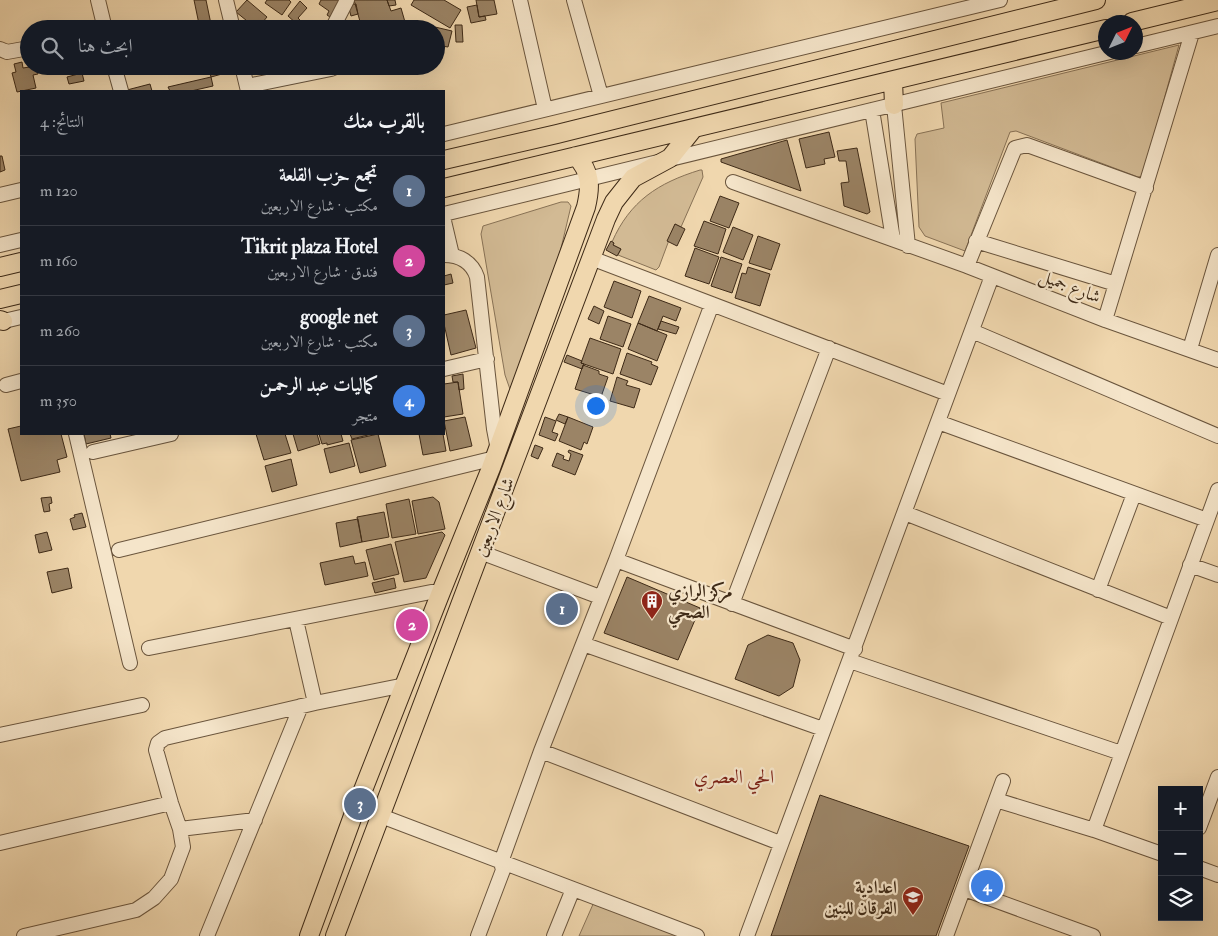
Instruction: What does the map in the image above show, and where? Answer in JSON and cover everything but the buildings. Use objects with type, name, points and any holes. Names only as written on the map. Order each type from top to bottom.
[{"type":"main road","points":[[445,160],[557,134],[1063,5],[1096,0]]},
{"type":"main road","points":[[1143,19],[1218,2]]},
{"type":"main road","points":[[445,188],[1098,31]]},
{"type":"main road","points":[[893,81],[894,105]]},
{"type":"main road","name":"شارع الاربعين","points":[[335,936],[591,258],[614,202],[632,178],[670,158],[694,128]]},
{"type":"main road","name":"شارع الاربعين","points":[[309,936],[354,813],[495,459],[586,207],[588,172],[576,156]]},
{"type":"main road","points":[[0,267],[20,262]]},
{"type":"main road","points":[[0,299],[20,294]]},
{"type":"main road","points":[[495,459],[509,476]]},
{"type":"street","points":[[98,0],[103,20]]},
{"type":"street","points":[[226,0],[231,20]]},
{"type":"street","points":[[336,20],[346,0]]},
{"type":"street","points":[[520,0],[545,109]]},
{"type":"street","points":[[574,0],[601,96]]},
{"type":"street","points":[[445,134],[1000,0]]},
{"type":"street","points":[[1143,44],[1218,26]]},
{"type":"street","points":[[1105,320],[1192,33]]},
{"type":"street","points":[[0,49],[7,52],[20,50]]},
{"type":"street","points":[[445,214],[1098,55]]},
{"type":"street","points":[[117,75],[121,90]]},
{"type":"street","points":[[244,75],[248,89],[306,75]]},
{"type":"street","points":[[894,105],[908,246]]},
{"type":"street","points":[[872,110],[892,239]]},
{"type":"street","points":[[967,266],[1015,148],[1027,145],[1146,188]]},
{"type":"street","name":"شارع جميل","points":[[733,182],[967,266],[1105,320],[1218,360]]},
{"type":"street","points":[[0,195],[20,190]]},
{"type":"street","points":[[120,550],[495,459],[487,359],[475,270],[465,261],[448,255],[445,230]]},
{"type":"street","points":[[0,245],[20,240]]},
{"type":"street","points":[[976,242],[1116,284]]},
{"type":"street","points":[[1190,349],[1218,256]]},
{"type":"street","points":[[591,258],[948,394]]},
{"type":"street","points":[[747,936],[992,276]]},
{"type":"street","points":[[478,936],[503,870],[501,862],[541,751],[616,560],[712,304]]},
{"type":"street","points":[[1,321],[20,317]]},
{"type":"street","points":[[972,331],[1218,436]]},
{"type":"street","points":[[732,604],[829,348]]},
{"type":"street","points":[[445,369],[487,359]]},
{"type":"street","points":[[6,384],[20,381]]},
{"type":"street","points":[[938,422],[1207,520]]},
{"type":"street","points":[[76,435],[130,663]]},
{"type":"street","points":[[93,452],[167,435]]},
{"type":"street","points":[[1094,830],[1218,490]]},
{"type":"street","points":[[1098,590],[1134,494]]},
{"type":"street","points":[[905,513],[1171,618]]},
{"type":"street","points":[[480,552],[600,597]]},
{"type":"street","points":[[616,560],[732,604],[852,655],[1121,753]]},
{"type":"street","points":[[1190,565],[1218,575]]},
{"type":"street","points":[[148,648],[431,592],[441,592]]},
{"type":"street","points":[[296,620],[315,703]]},
{"type":"street","points":[[583,644],[823,729]]},
{"type":"street","points":[[24,936],[136,910],[154,898],[171,879],[183,847],[180,829],[156,750],[158,743],[165,738],[301,706],[405,685]]},
{"type":"street","points":[[0,735],[142,704]]},
{"type":"street","points":[[207,936],[301,706]]},
{"type":"street","points":[[541,751],[780,843]]},
{"type":"street","points":[[1203,817],[1218,777]]},
{"type":"street","points":[[946,936],[1002,782]]},
{"type":"street","points":[[996,800],[1094,830],[1158,853]]},
{"type":"street","points":[[0,844],[171,803]]},
{"type":"street","points":[[381,816],[697,936]]},
{"type":"street","points":[[180,829],[254,820]]},
{"type":"street","points":[[1203,869],[1218,874]]},
{"type":"street","points":[[964,889],[1066,932],[1093,936]]},
{"type":"street","points":[[554,936],[573,890]]},
{"type":"shaded area","points":[[1179,45],[1143,176],[1138,177],[1016,131],[1010,132],[965,251],[925,236],[919,227],[915,139],[917,134],[944,128],[941,103],[1117,60],[1143,60],[1143,54]]},
{"type":"shaded area","points":[[702,170],[703,177],[681,227],[675,224],[659,267],[656,270],[618,255],[621,249],[613,245],[614,243],[612,242],[627,215],[658,188]]},
{"type":"shaded area","points":[[561,202],[568,202],[571,206],[558,261],[512,395],[505,375],[481,234],[483,226]]},
{"type":"shaded area","points":[[594,902],[680,936],[579,936]]},
{"type":"place","name":"تجمع حزب القلعة","points":[[562,609]]},
{"type":"place","name":"مركز الرازي الصحي","points":[[652,620]]},
{"type":"place","name":"Tikrit plaza Hotel","points":[[412,625]]},
{"type":"place","name":"google net","points":[[360,804]]},
{"type":"place","name":"كماليات عبد الرحمـن","points":[[987,886]]},
{"type":"place","name":"اعدادية الفرقان للبنين","points":[[913,916]]},
{"type":"district","name":"الحي العصري","points":[[734,776]]}]
